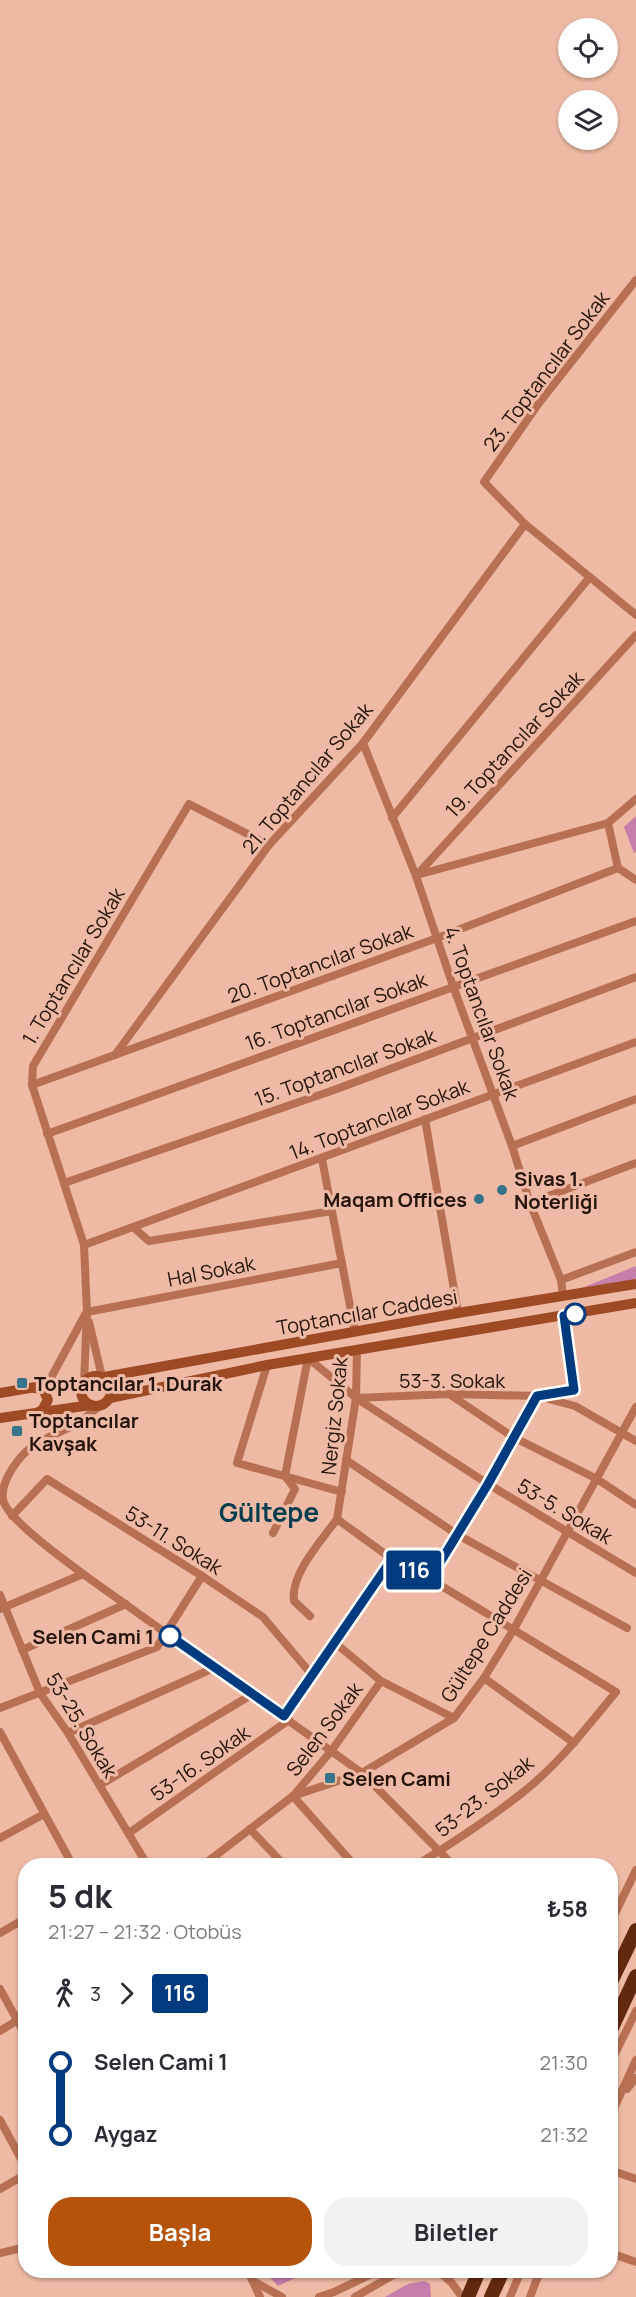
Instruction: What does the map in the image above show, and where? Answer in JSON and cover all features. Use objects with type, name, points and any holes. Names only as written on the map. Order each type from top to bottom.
[{"type":"highway","points":[[618,1967],[636,1930]]},
{"type":"highway","points":[[618,2015],[636,1976]]},
{"type":"highway","points":[[468,2297],[476,2278]]},
{"type":"highway","points":[[491,2297],[500,2278]]},
{"type":"street","name":"23. Toptancılar Sokak","points":[[525,524],[484,482],[539,403],[636,280]]},
{"type":"street","points":[[525,524],[636,615]]},
{"type":"street","name":"21. Toptancılar Sokak","points":[[116,1055],[269,845],[363,742],[525,524]]},
{"type":"street","points":[[392,818],[589,578]]},
{"type":"street","name":"19. Toptancılar Sokak","points":[[416,876],[636,635]]},
{"type":"street","name":"4. Toptancılar Sokak","points":[[363,742],[416,876],[453,986],[494,1092],[530,1203],[561,1280],[563,1296]]},
{"type":"street","points":[[416,876],[608,823],[636,799]]},
{"type":"street","name":"1. Toptancılar Sokak","points":[[32,1085],[33,1066],[189,804],[269,845]]},
{"type":"street","points":[[608,823],[618,868],[636,879]]},
{"type":"street","name":"20. Toptancılar Sokak","points":[[32,1085],[437,938],[618,868]]},
{"type":"street","name":"16. Toptancılar Sokak","points":[[47,1134],[636,921]]},
{"type":"street","name":"15. Toptancılar Sokak","points":[[64,1183],[334,1090],[636,977]]},
{"type":"street","name":"14. Toptancılar Sokak","points":[[84,1245],[322,1159],[494,1092],[636,1042]]},
{"type":"street","points":[[32,1085],[84,1245],[87,1312],[82,1396],[95,1406]]},
{"type":"street","points":[[512,1146],[636,1099]]},
{"type":"street","points":[[425,1119],[458,1313]]},
{"type":"street","points":[[322,1159],[355,1332]]},
{"type":"street","points":[[530,1203],[636,1163]]},
{"type":"street","points":[[134,1228],[149,1241],[332,1211]]},
{"type":"street","points":[[561,1280],[636,1252]]},
{"type":"street","name":"Hal Sokak","points":[[87,1312],[342,1263]]},
{"type":"street","name":"Toptancılar Caddesi","points":[[103,1377],[458,1313],[636,1284]]},
{"type":"street","name":"Toptancılar Caddesi","points":[[110,1398],[267,1365],[636,1304]]},
{"type":"street","points":[[87,1312],[103,1377],[111,1387],[110,1398],[95,1406],[78,1424],[34,1444],[24,1454],[9,1473],[3,1488],[3,1500],[12,1516],[83,1574],[362,1773],[447,1858]]},
{"type":"street","points":[[46,1385],[87,1312]]},
{"type":"street","points":[[430,1579],[488,1484],[537,1396],[574,1390],[564,1316]]},
{"type":"street","name":"Nergiz Sokak","points":[[337,1520],[356,1398],[357,1349]]},
{"type":"street","points":[[273,1533],[295,1489],[285,1476],[308,1358],[356,1398]]},
{"type":"street","points":[[267,1365],[237,1463],[342,1492]]},
{"type":"street","points":[[0,1393],[46,1385],[83,1382],[92,1376],[103,1377]]},
{"type":"street","points":[[33,1388],[43,1389],[48,1400],[42,1410],[34,1415]]},
{"type":"street","points":[[449,1394],[513,1437],[597,1479],[636,1505]]},
{"type":"street","name":"53-3. Sokak","points":[[356,1398],[449,1394],[537,1396],[575,1406],[636,1441]]},
{"type":"street","name":"53-5. Sokak","points":[[356,1398],[488,1484],[636,1573]]},
{"type":"street","points":[[0,1418],[95,1406]]},
{"type":"street","name":"Gültepe Caddesi","points":[[212,1858],[293,1797],[362,1773],[454,1718],[484,1678],[514,1629],[636,1407]]},
{"type":"street","points":[[346,1460],[458,1535],[627,1628]]},
{"type":"street","name":"53-11. Sokak","points":[[12,1516],[47,1479],[202,1576],[262,1617],[312,1675]]},
{"type":"street","points":[[310,1616],[294,1601],[294,1586],[311,1554],[337,1520],[392,1559],[514,1629]]},
{"type":"street","points":[[286,1718],[334,1642],[392,1559]]},
{"type":"street","points":[[3,1608],[83,1574]]},
{"type":"street","points":[[0,1708],[157,1647],[202,1576]]},
{"type":"street","name":"53-25. Sokak","points":[[0,1595],[3,1608],[40,1693],[68,1733],[143,1858]]},
{"type":"street","points":[[22,1650],[126,1604]]},
{"type":"street","name":"53-23. Sokak","points":[[428,1858],[523,1792],[574,1743],[615,1692],[514,1629]]},
{"type":"street","points":[[334,1642],[381,1681],[454,1718]]},
{"type":"street","points":[[68,1733],[216,1667]]},
{"type":"street","points":[[484,1678],[574,1743]]},
{"type":"street","name":"Selen Sokak","points":[[293,1797],[332,1750],[381,1681]]},
{"type":"street","points":[[100,1785],[252,1694]]},
{"type":"street","name":"53-16. Sokak","points":[[129,1833],[286,1718]]},
{"type":"street","points":[[0,1732],[4,1750],[69,1858]]},
{"type":"street","points":[[293,1797],[349,1858]]},
{"type":"street","points":[[0,1838],[44,1814]]},
{"type":"street","points":[[250,1829],[277,1858]]},
{"type":"street","points":[[618,1907],[636,1870]]},
{"type":"street","points":[[0,1933],[18,1923]]},
{"type":"street","points":[[0,1989],[17,2022],[0,2031]]},
{"type":"street","points":[[618,2048],[636,2011]]},
{"type":"street","points":[[621,2098],[636,2060]]},
{"type":"street","points":[[618,2103],[636,2078]]},
{"type":"street","points":[[0,2120],[18,2153]]},
{"type":"street","points":[[618,2173],[636,2179]]},
{"type":"street","points":[[0,2189],[18,2179]]},
{"type":"street","points":[[0,2253],[18,2249]]},
{"type":"street","points":[[618,2256],[636,2262]]},
{"type":"street","points":[[251,2278],[260,2297]]},
{"type":"street","points":[[319,2297],[363,2278]]},
{"type":"street","points":[[355,2297],[388,2278]]},
{"type":"street","points":[[447,2278],[462,2297]]},
{"type":"street","points":[[510,2297],[517,2278]]},
{"type":"street","points":[[530,2297],[537,2278]]},
{"type":"street","points":[[252,2281],[282,2297]]},
{"type":"shaded area","points":[[636,816],[636,851],[634,853],[624,827]]},
{"type":"shaded area","points":[[636,1266],[636,1280],[582,1288]]},
{"type":"shaded area","points":[[271,2278],[295,2278],[278,2286]]},
{"type":"shaded area","points":[[424,2281],[430,2284],[431,2297],[385,2297],[408,2284]]},
{"type":"bus line","name":"116","points":[[170,1636],[284,1716],[392,1559],[430,1579],[488,1484],[537,1396],[574,1390],[564,1316],[575,1314]]},
{"type":"place","name":"Sivas 1. Noterliği","points":[[502,1190]]},
{"type":"place","name":"Maqam Offices","points":[[479,1199]]},
{"type":"place","name":"Toptancılar 1. Durak","points":[[22,1383]]},
{"type":"place","name":"Toptancılar Kavşak","points":[[17,1431]]},
{"type":"place","name":"Selen Cami 1","points":[[170,1636]]},
{"type":"place","name":"Selen Cami","points":[[330,1778]]},
{"type":"district","name":"Gültepe","points":[[269,1512]]}]
